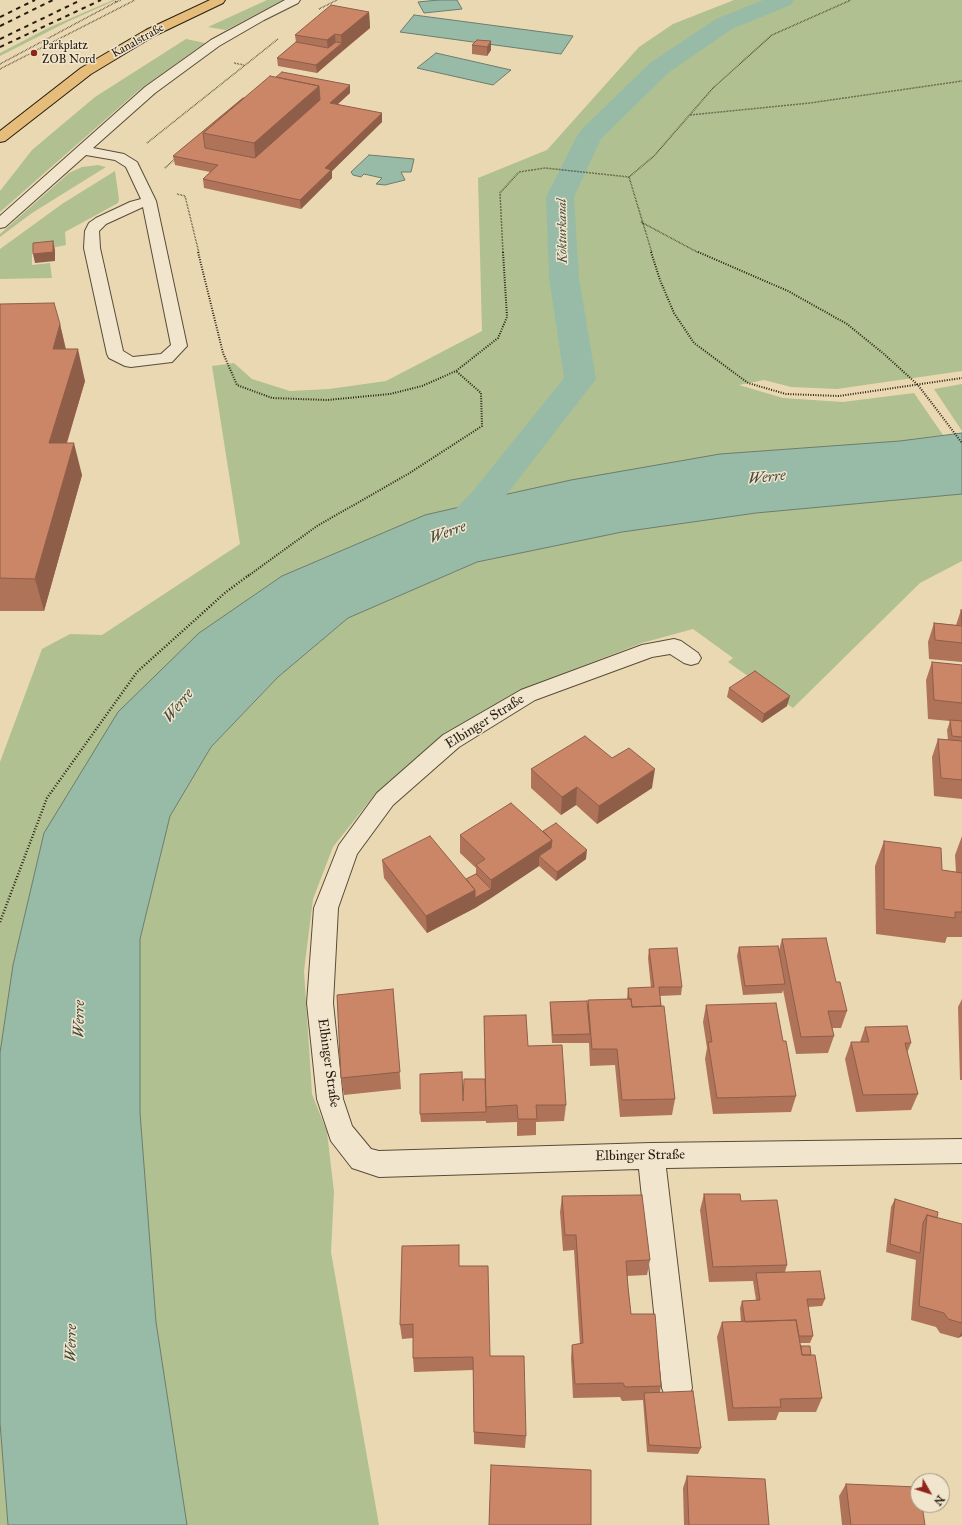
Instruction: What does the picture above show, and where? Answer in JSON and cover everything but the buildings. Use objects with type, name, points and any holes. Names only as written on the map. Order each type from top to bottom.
[{"type":"main road","name":"Kanalstraße","points":[[2,138],[52,96],[86,71],[150,33],[219,0]]},
{"type":"street","points":[[0,224],[150,90],[181,66],[215,43],[260,17],[294,0]]},
{"type":"street","points":[[82,150],[118,157],[132,165],[149,200],[179,346],[166,358],[131,362],[115,354],[92,248],[92,231],[94,226],[106,218],[149,200]]},
{"type":"street","name":"Elbinger Straße","points":[[691,658],[674,646],[649,650],[528,695],[451,741],[385,799],[347,851],[326,908],[320,1003],[330,1099],[341,1132],[362,1159],[379,1164],[651,1156],[962,1151]]},
{"type":"street","points":[[651,1156],[678,1388]]},
{"type":"path","points":[[0,64],[121,0]]},
{"type":"path","points":[[0,68],[135,0]]},
{"type":"path","points":[[318,10],[336,0]]},
{"type":"path","points":[[173,193],[185,196],[223,353],[237,385],[272,398],[327,400],[390,394],[422,386],[456,371],[498,338],[507,317],[500,193],[519,172],[545,168],[629,177],[654,156],[714,88],[772,35],[850,0]]},
{"type":"path","points":[[143,146],[244,65],[283,36]]},
{"type":"path","points":[[233,63],[244,65]]},
{"type":"path","points":[[690,115],[810,103],[962,81]]},
{"type":"path","points":[[172,161],[179,156]]},
{"type":"path","points":[[629,177],[641,222],[660,280],[674,313],[694,343],[748,383],[786,394],[839,396],[962,378]]},
{"type":"path","points":[[641,222],[706,256],[788,291],[847,324],[918,385],[962,444]]},
{"type":"path","points":[[0,922],[47,798],[137,672],[226,592],[317,526],[408,474],[482,426],[481,392],[456,371]]},
{"type":"shaded area","points":[[116,0],[67,22],[0,56],[0,53],[48,28]]},
{"type":"shaded area","points":[[267,0],[283,0],[226,30],[208,27]]},
{"type":"shaded area","points":[[734,0],[962,0],[962,371],[837,389],[791,387],[764,380],[739,385],[783,398],[843,402],[914,393],[943,435],[900,441],[720,454],[425,515],[282,576],[199,633],[44,833],[13,965],[0,1053],[0,762],[42,649],[70,634],[102,635],[240,544],[212,366],[234,363],[252,379],[290,391],[329,389],[386,381],[482,331],[478,178],[547,150],[639,47],[673,24]]},
{"type":"shaded area","points":[[186,39],[205,43],[139,90],[0,212],[0,191],[32,150],[95,97]]},
{"type":"shaded area","points":[[98,165],[106,167],[32,213],[0,237],[0,234],[69,173],[82,167]]},
{"type":"shaded area","points":[[115,171],[119,199],[118,203],[65,232],[66,245],[32,252],[32,265],[50,263],[52,278],[0,279],[0,249],[62,204]]},
{"type":"shaded area","points":[[962,384],[962,431],[934,389]]},
{"type":"shaded area","points":[[962,494],[962,561],[920,583],[793,708],[728,662],[733,658],[693,629],[642,643],[523,689],[445,734],[376,793],[333,847],[313,899],[304,971],[312,1094],[327,1132],[334,1192],[331,1252],[379,1525],[187,1525],[156,1322],[140,1113],[140,939],[170,816],[211,747],[278,677],[348,618],[477,562],[622,532],[756,513]]},
{"type":"shaded area","points":[[0,1423],[8,1525],[0,1525]]},
{"type":"water","points":[[457,0],[462,9],[424,13],[418,2]]},
{"type":"water","points":[[414,15],[573,36],[561,54],[400,32]]},
{"type":"water","points":[[436,53],[511,70],[493,85],[417,68]]},
{"type":"water","points":[[369,155],[414,159],[411,172],[401,172],[405,180],[385,185],[376,184],[382,178],[364,174],[361,177],[353,175],[351,172]]},
{"type":"water","name":"Werre","points":[[962,433],[962,494],[756,513],[622,532],[477,562],[348,618],[278,677],[211,747],[170,816],[140,939],[140,1113],[156,1322],[187,1525],[8,1525],[0,1423],[0,1053],[13,965],[44,833],[118,712],[199,633],[282,576],[425,515],[477,503],[485,499],[571,480],[720,454],[900,441]]},
{"type":"waterway","name":"Kokturkanal","points":[[459,527],[485,499],[580,379],[564,278],[560,197],[590,136],[659,68],[724,24],[783,0]]},
{"type":"railway","points":[[0,17],[35,0]]},
{"type":"railway","points":[[0,26],[53,0]]},
{"type":"railway","points":[[0,39],[81,0]]},
{"type":"railway","points":[[0,47],[101,0]]},
{"type":"place","name":"Parkplatz ZOB Nord","points":[[34,53]]}]
